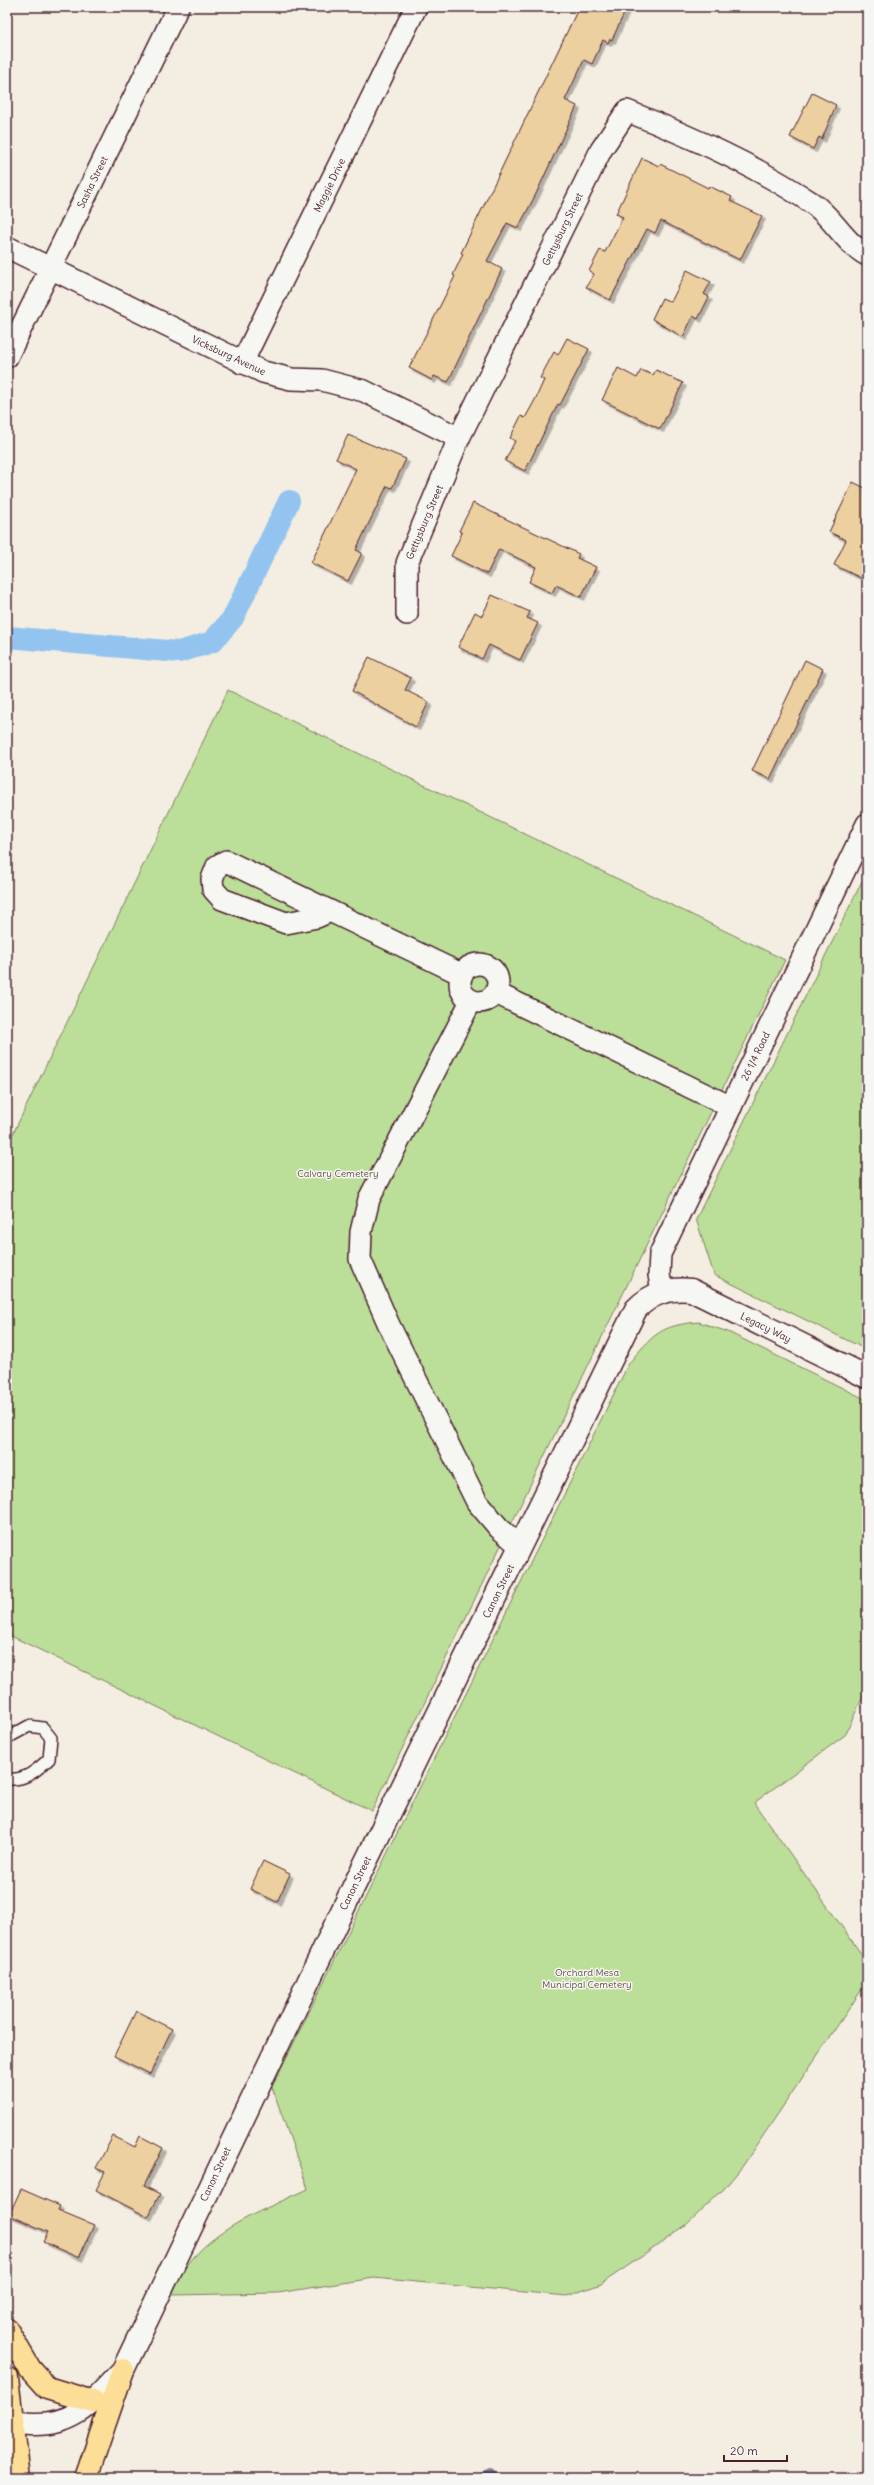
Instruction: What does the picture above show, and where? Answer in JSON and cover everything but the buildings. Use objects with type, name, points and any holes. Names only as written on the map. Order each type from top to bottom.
[{"type":"highway","points":[[7,2330],[30,2369],[47,2388],[93,2402]]},
{"type":"highway","points":[[86,2478],[123,2370]]},
{"type":"highway","points":[[7,2378],[10,2421],[19,2478]]},
{"type":"street","name":"Sasha Street","points":[[7,357],[178,7]]},
{"type":"street","name":"Maggie Drive","points":[[242,363],[416,7]]},
{"type":"street","name":"Gettysburg Street","points":[[407,614],[407,562],[459,438],[601,150],[627,111],[775,178],[816,206],[857,250],[867,255]]},
{"type":"street","name":"Vicksburg Avenue","points":[[7,247],[263,372],[291,379],[322,380],[364,390],[459,438]]},
{"type":"street","name":"26 1/4 Road","points":[[662,1291],[659,1275],[660,1254],[867,824]]},
{"type":"street","points":[[330,911],[316,917],[286,923],[222,899],[213,889],[212,879],[217,866],[226,861],[330,911],[461,974]]},
{"type":"street","points":[[478,963],[488,966],[495,973],[498,983],[496,993],[489,1000],[480,1003],[471,1001],[463,994],[461,990],[459,984],[461,974],[468,967],[478,963]]},
{"type":"street","points":[[496,993],[731,1107]]},
{"type":"street","points":[[471,1001],[369,1199],[361,1232],[360,1258],[389,1325],[477,1502],[499,1528],[520,1546]]},
{"type":"street","name":"Legacy Way","points":[[662,1291],[675,1288],[691,1290],[867,1377]]},
{"type":"street","name":"Canon Street","points":[[10,2421],[45,2424],[60,2422],[77,2415],[93,2402],[123,2370],[328,1938],[636,1309],[647,1298],[662,1291]]},
{"type":"lane","points":[[7,1738],[29,1726],[43,1728],[51,1738],[49,1759],[32,1774],[17,1780],[7,1779]]},
{"type":"green space","name":"Calvary Cemetery","points":[[228,690],[785,960],[372,1811],[7,1634],[7,1146]]},
{"type":"green space","points":[[867,871],[867,1350],[714,1275],[696,1219]]},
{"type":"green space","name":"Orchard Mesa Municipal Cemetery","points":[[699,1322],[728,1332],[867,1400],[867,1688],[845,1735],[754,1803],[867,1962],[867,1982],[742,2167],[723,2190],[686,2225],[601,2284],[567,2296],[374,2278],[278,2293],[172,2295],[186,2267],[211,2241],[242,2220],[308,2189],[272,2087],[629,1363],[658,1333],[686,1323]]},
{"type":"waterway","points":[[7,637],[179,652],[212,642],[233,618],[289,501]]},
{"type":"waterway","points":[[476,2478],[489,2472],[500,2478]]}]
